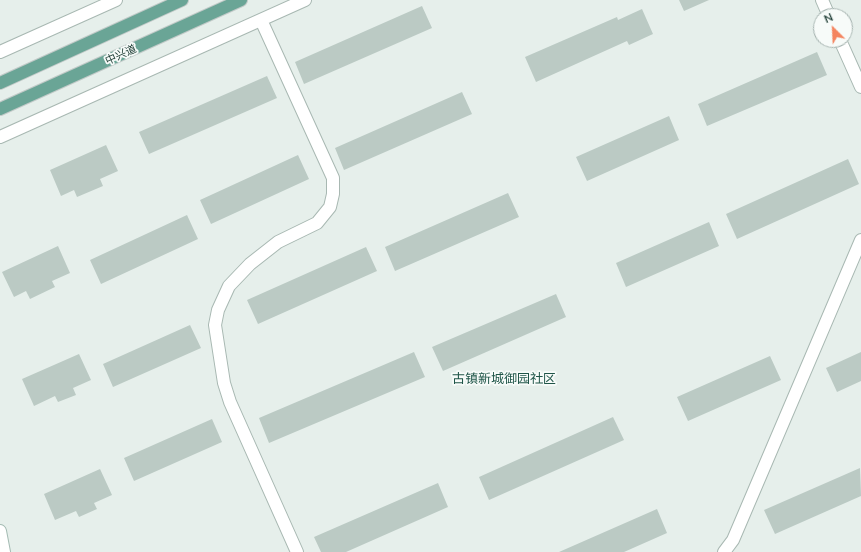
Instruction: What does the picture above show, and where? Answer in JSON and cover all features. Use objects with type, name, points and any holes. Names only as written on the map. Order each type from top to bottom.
[{"type":"main road","points":[[0,83],[182,0]]},
{"type":"main road","name":"中兴道","points":[[0,109],[241,0]]},
{"type":"street","points":[[0,52],[116,0]]},
{"type":"street","points":[[0,137],[305,0]]},
{"type":"street","points":[[261,20],[332,178],[333,194],[330,207],[317,223],[278,242],[250,264],[230,286],[218,310],[215,325],[224,383],[230,402],[297,552]]},
{"type":"street","points":[[844,48],[861,86]]},
{"type":"street","points":[[724,552],[733,540],[861,240]]},
{"type":"street","points":[[0,531],[4,552]]},
{"type":"building","points":[[679,0],[709,0],[684,11]]},
{"type":"building","points":[[422,6],[432,28],[304,84],[295,62]]},
{"type":"building","points":[[642,9],[653,34],[629,45],[627,41],[536,82],[525,57],[617,17],[618,20]]},
{"type":"building","points":[[817,52],[827,75],[707,126],[698,104]]},
{"type":"building","points":[[267,76],[277,98],[149,154],[139,132]]},
{"type":"building","points":[[462,92],[472,114],[344,170],[335,148]]},
{"type":"building","points":[[669,116],[679,140],[587,181],[576,157]]},
{"type":"building","points":[[106,145],[118,171],[100,179],[103,186],[77,197],[74,190],[61,196],[50,170]]},
{"type":"building","points":[[298,155],[309,179],[211,224],[200,200]]},
{"type":"building","points":[[848,159],[859,184],[737,239],[726,214]]},
{"type":"building","points":[[508,193],[519,217],[395,271],[385,247]]},
{"type":"building","points":[[187,215],[198,239],[101,284],[90,260]]},
{"type":"building","points":[[709,222],[719,246],[626,287],[616,263]]},
{"type":"building","points":[[58,246],[70,273],[52,281],[55,287],[30,299],[26,291],[14,297],[2,272]]},
{"type":"building","points":[[366,247],[377,271],[258,324],[247,300]]},
{"type":"building","points":[[556,294],[566,317],[443,371],[432,347]]},
{"type":"building","points":[[190,325],[201,348],[113,387],[103,364]]},
{"type":"building","points":[[414,352],[425,377],[269,443],[259,418]]},
{"type":"building","points":[[861,352],[861,381],[837,392],[826,368]]},
{"type":"building","points":[[79,354],[91,380],[73,388],[76,395],[58,402],[55,396],[34,406],[22,379]]},
{"type":"building","points":[[770,356],[781,380],[688,421],[677,397]]},
{"type":"building","points":[[613,417],[624,440],[489,500],[479,477]]},
{"type":"building","points":[[212,419],[222,442],[134,481],[124,458]]},
{"type":"building","points":[[860,468],[861,496],[775,534],[764,510]]},
{"type":"building","points":[[100,469],[112,495],[94,503],[97,509],[79,517],[76,511],[55,520],[44,494]]},
{"type":"building","points":[[438,483],[448,507],[346,552],[321,552],[314,537]]},
{"type":"building","points":[[657,509],[667,533],[624,552],[559,552]]},
{"type":"district","name":"古镇新城御园社区","points":[[504,379]]}]
